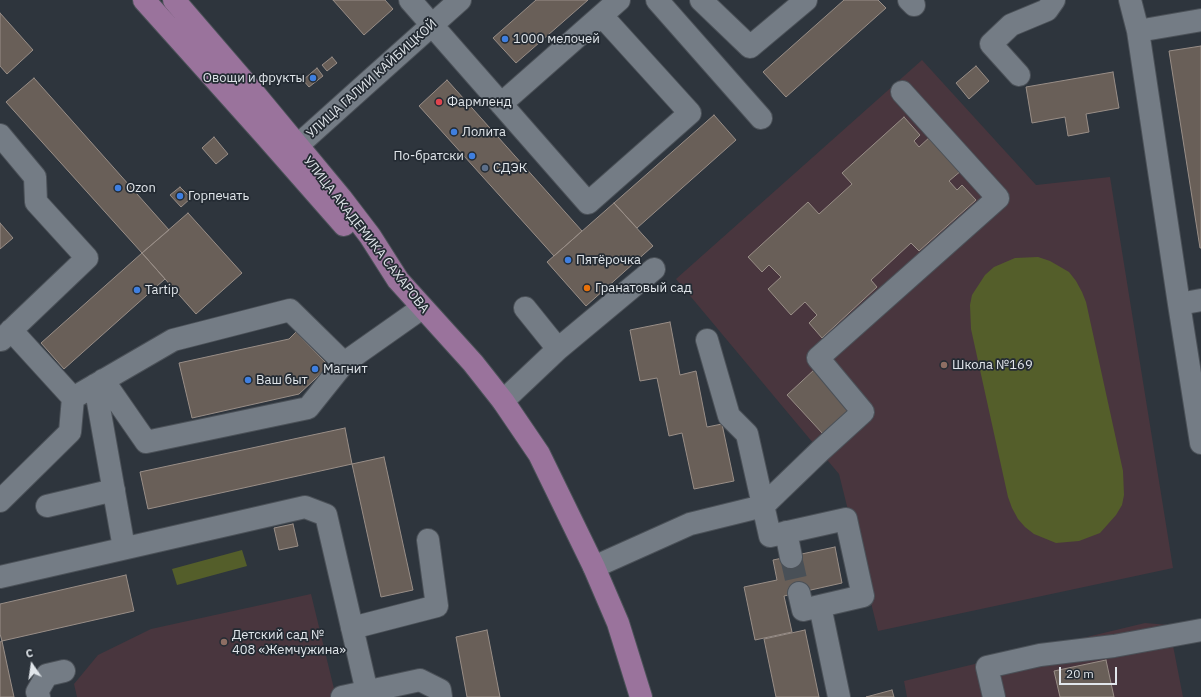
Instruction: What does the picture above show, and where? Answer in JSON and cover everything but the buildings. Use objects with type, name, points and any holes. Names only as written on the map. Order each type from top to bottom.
[{"type":"main road","points":[[144,0],[291,152]]},
{"type":"main road","name":"УЛИЦА АКАДЕМИКА САХАРОВА","points":[[174,0],[254,93],[291,152],[341,198],[370,236],[398,280],[473,363],[503,401],[539,454],[594,567],[618,623],[641,697]]},
{"type":"street","points":[[410,0],[588,203],[690,113],[602,16]]},
{"type":"street","name":"УЛИЦА ГАЛИИ КАЙБИЦКОЙ","points":[[291,152],[460,0]]},
{"type":"street","points":[[501,104],[619,0]]},
{"type":"street","points":[[657,0],[761,118]]},
{"type":"street","points":[[701,0],[750,47],[806,0]]},
{"type":"street","points":[[1019,75],[991,44],[1011,25],[1047,10],[1054,0]]},
{"type":"street","points":[[1130,0],[1138,31],[1201,443]]},
{"type":"street","points":[[1138,31],[1201,20]]},
{"type":"street","points":[[594,567],[690,524],[763,506],[863,412],[818,358],[998,198],[902,92]]},
{"type":"street","points":[[0,135],[35,177],[36,202],[87,258],[5,335],[73,398]]},
{"type":"street","points":[[503,401],[558,349],[654,269]]},
{"type":"street","points":[[1179,304],[1201,300]]},
{"type":"street","points":[[99,383],[146,442],[308,408],[344,363],[422,308]]},
{"type":"street","points":[[525,308],[558,349]]},
{"type":"street","points":[[73,398],[173,340],[290,310],[344,363]]},
{"type":"street","points":[[707,340],[729,416],[747,434],[770,536],[846,519],[863,596],[803,610],[799,593]]},
{"type":"street","points":[[99,383],[124,548]]},
{"type":"street","points":[[0,501],[70,432],[73,398]]},
{"type":"street","points":[[46,506],[114,490]]},
{"type":"street","points":[[0,577],[305,507],[326,515],[367,692]]},
{"type":"street","points":[[786,532],[791,557]]},
{"type":"street","points":[[352,628],[437,606],[428,540]]},
{"type":"street","points":[[820,606],[838,697]]},
{"type":"street","points":[[994,697],[987,667],[1040,655],[1114,646],[1201,630]]},
{"type":"street","points":[[38,697],[37,692],[47,675],[64,671]]},
{"type":"street","points":[[342,697],[420,680],[440,690],[441,697]]},
{"type":"shaded area","name":"Школа №169","points":[[922,60],[1036,185],[1110,177],[1173,568],[878,631],[839,474],[676,279]]},
{"type":"shaded area","name":"Детский сад № 408 «Жемчужина»","points":[[311,594],[336,697],[77,697],[74,684],[98,655],[151,629]]},
{"type":"shaded area","points":[[1145,623],[1169,625],[1183,697],[907,697],[904,681]]},
{"type":"green space","points":[[1038,257],[1050,261],[1069,272],[1076,281],[1086,302],[1123,471],[1124,495],[1122,505],[1116,515],[1100,533],[1079,541],[1056,543],[1034,534],[1018,519],[1012,508],[1008,497],[971,329],[970,305],[972,295],[985,275],[994,267],[1015,258]]},
{"type":"green space","points":[[242,550],[247,566],[177,585],[172,569]]},
{"type":"tunnel","points":[[791,557],[799,593]]},
{"type":"place","name":"1000 мелочей","points":[[505,39]]},
{"type":"place","name":"Овощи и фрукты","points":[[313,78]]},
{"type":"place","name":"Фармленд","points":[[439,102]]},
{"type":"place","name":"Лолита","points":[[454,132]]},
{"type":"place","name":"По-братски","points":[[472,156]]},
{"type":"place","name":"СДЭК","points":[[485,168]]},
{"type":"place","name":"Ozon","points":[[118,188]]},
{"type":"place","name":"Горпечать","points":[[180,196]]},
{"type":"place","name":"Пятёрочка","points":[[568,260]]},
{"type":"place","name":"Гранатовый сад","points":[[587,288]]},
{"type":"place","name":"Tartip","points":[[137,290]]},
{"type":"place","name":"Школа №169","points":[[944,365]]},
{"type":"place","name":"Магнит","points":[[315,369]]},
{"type":"place","name":"Ваш быт","points":[[248,380]]},
{"type":"place","name":"Детский сад № 408 «Жемчужина»","points":[[224,642]]}]
